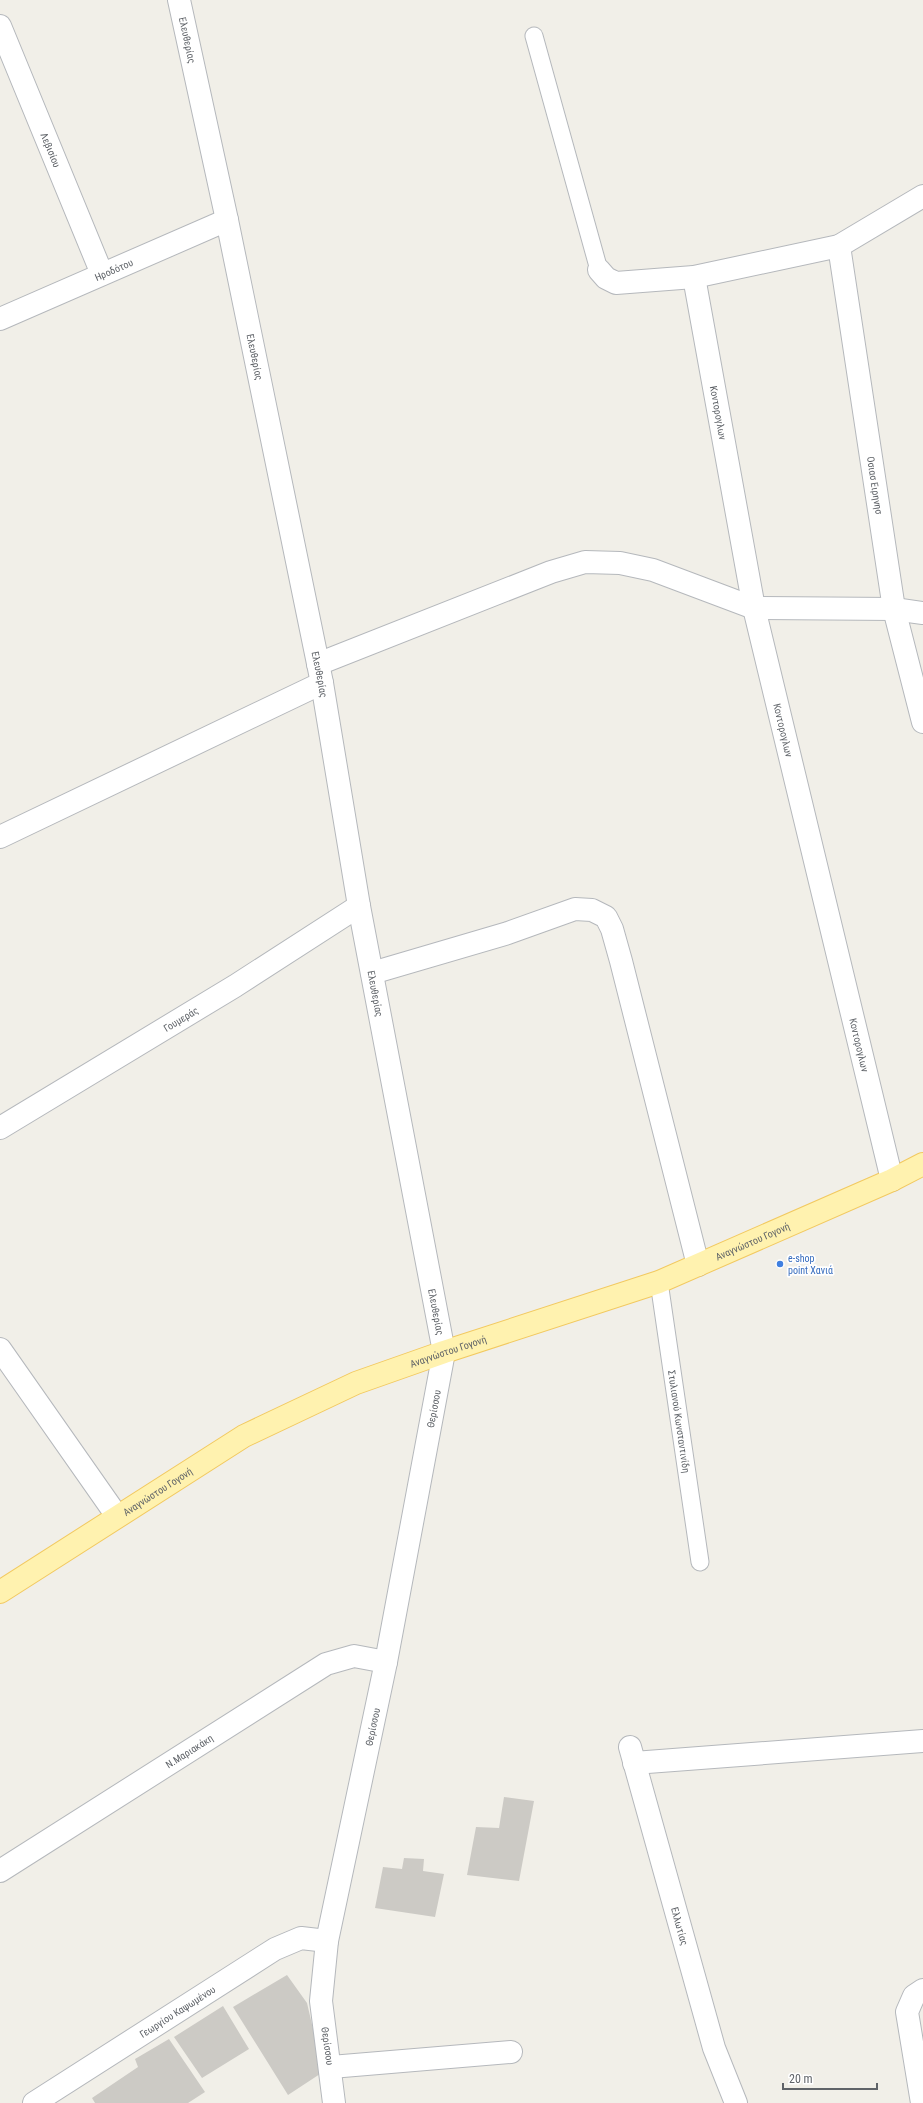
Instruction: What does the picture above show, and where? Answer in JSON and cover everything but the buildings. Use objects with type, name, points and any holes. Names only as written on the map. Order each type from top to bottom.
[{"type":"main road","name":"Αναγνώστου Γογονή","points":[[0,1592],[244,1436],[356,1382],[659,1282],[892,1180],[923,1164]]},
{"type":"street","name":"Ελευθερίας","points":[[179,0],[227,220],[320,674],[359,906],[444,1352]]},
{"type":"street","name":"Λεβισίου","points":[[0,26],[102,274]]},
{"type":"street","points":[[599,270],[606,278],[616,283],[694,277],[839,246],[923,196]]},
{"type":"street","name":"Ηροδότου","points":[[0,319],[227,220]]},
{"type":"street","name":"Οσιασ Ειρηνησ","points":[[839,246],[894,609],[923,722]]},
{"type":"street","name":"Κοντορογλων","points":[[694,277],[754,608],[892,1180]]},
{"type":"street","points":[[0,837],[320,674],[551,572],[585,562],[620,562],[653,570],[754,608],[894,609],[923,613]]},
{"type":"street","name":"Γουμεράς","points":[[0,1128],[235,986],[359,906]]},
{"type":"street","points":[[372,973],[508,933],[575,909],[592,910],[606,917],[612,928],[621,961],[698,1266]]},
{"type":"street","points":[[0,1349],[117,1516]]},
{"type":"street","name":"Θερίσσου","points":[[334,2103],[331,2067],[321,2001],[327,1941],[386,1662],[444,1352]]},
{"type":"street","name":"Ν.Μαριακάκη","points":[[0,1871],[326,1664],[354,1656],[386,1662]]},
{"type":"street","name":"Ελλωτίας","points":[[736,2103],[714,2048],[632,1755],[923,1741]]},
{"type":"street","name":"Γεωργίου Καψωμένου","points":[[34,2103],[275,1949],[301,1938],[327,1941]]},
{"type":"street","points":[[922,2103],[908,2012],[914,1996],[923,1990]]},
{"type":"street","points":[[331,2067],[511,2052]]},
{"type":"lane","points":[[534,36],[599,270]]},
{"type":"lane","name":"Στυλιανού Κωνσταντινίδη","points":[[659,1282],[700,1562]]},
{"type":"place","name":"e-shop point Χανιά","points":[[780,1264]]}]
